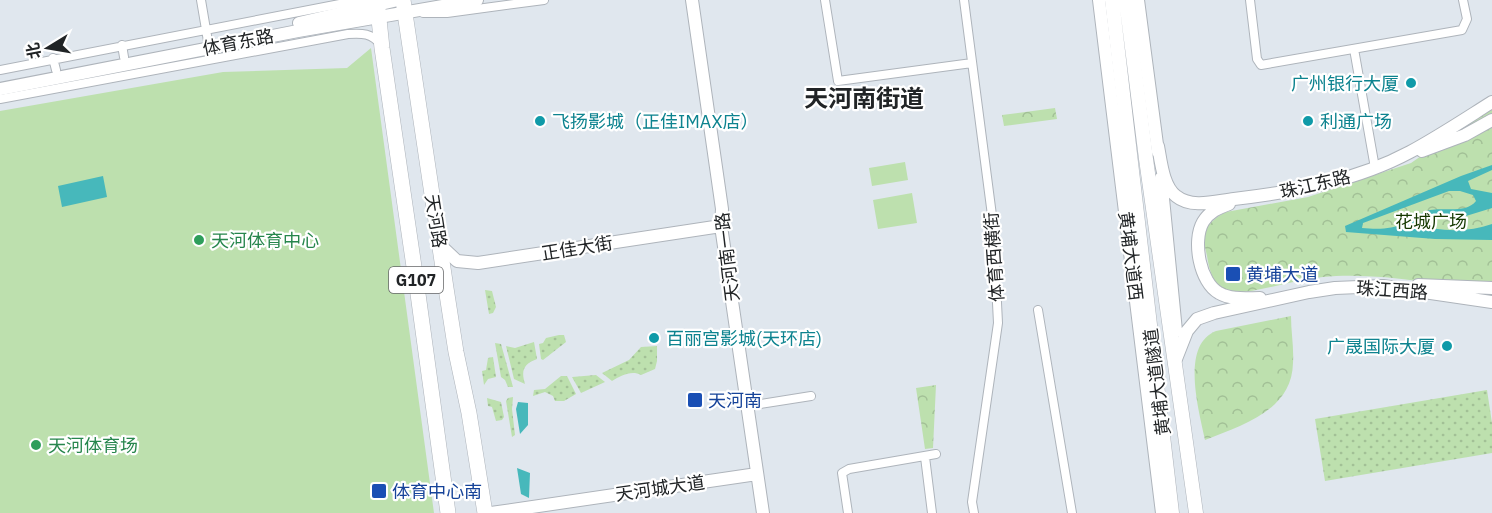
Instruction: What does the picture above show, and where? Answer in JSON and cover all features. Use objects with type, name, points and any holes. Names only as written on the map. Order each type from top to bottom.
[{"type":"highway","name":"天河路","points":[[402,4],[456,352],[471,420],[485,513]]},
{"type":"highway","name":"天河路","points":[[378,8],[448,513]]},
{"type":"main road","name":"体育东路","points":[[0,88],[378,8],[402,4],[477,0]]},
{"type":"main road","points":[[685,0],[715,210],[722,226]]},
{"type":"main road","name":"天河南一路","points":[[692,0],[763,513]]},
{"type":"main road","name":"黄埔大道西","points":[[1099,0],[1162,513]]},
{"type":"main road","name":"黄埔大道隧道","points":[[1112,0],[1172,513]]},
{"type":"main road","name":"黄埔大道隧道","points":[[1126,0],[1146,159],[1176,359]]},
{"type":"main road","name":"黄埔大道西","points":[[1138,0],[1158,146],[1174,304],[1176,359],[1196,513]]},
{"type":"main road","name":"体育东路","points":[[0,81],[54,64],[123,51],[209,44],[298,30],[378,8]]},
{"type":"main road","name":"珠江东路","points":[[1158,146],[1168,184],[1175,196],[1181,200],[1202,203],[1251,197],[1334,182],[1375,168],[1409,153],[1492,102]]},
{"type":"main road","points":[[1375,168],[1465,135],[1492,120]]},
{"type":"main road","points":[[1251,197],[1215,209],[1204,220],[1200,228],[1198,245],[1203,274],[1212,288],[1224,296],[1280,299]]},
{"type":"main road","name":"正佳大街","points":[[439,244],[457,261],[478,263],[722,226]]},
{"type":"main road","points":[[1383,286],[1434,285],[1492,288]]},
{"type":"main road","name":"珠江西路","points":[[1176,359],[1187,331],[1197,320],[1214,313],[1335,288],[1383,286],[1492,302]]},
{"type":"main road","name":"天河城大道","points":[[490,513],[758,474]]},
{"type":"street","points":[[201,0],[209,44]]},
{"type":"street","points":[[402,4],[447,13],[544,0]]},
{"type":"street","points":[[825,0],[838,81],[972,63]]},
{"type":"street","name":"体育西横街","points":[[964,0],[993,223],[998,323],[972,502],[974,513]]},
{"type":"street","points":[[1250,0],[1257,59],[1261,65],[1462,30],[1467,19],[1463,0]]},
{"type":"street","points":[[298,30],[323,38]]},
{"type":"street","points":[[0,99],[209,44],[365,34],[374,38],[382,48]]},
{"type":"street","points":[[1354,49],[1375,168]]},
{"type":"street","points":[[0,70],[54,64]]},
{"type":"street","points":[[1038,310],[1072,513]]},
{"type":"street","points":[[748,406],[811,396]]},
{"type":"street","points":[[848,513],[842,473],[849,469],[936,454]]},
{"type":"street","points":[[925,457],[932,513]]},
{"type":"green space","name":"天河体育中心","points":[[371,48],[434,513],[0,513],[0,111],[223,72],[347,68]]},
{"type":"green space","name":"花城广场","points":[[1492,107],[1492,293],[1408,280],[1364,276],[1312,278],[1233,293],[1217,284],[1210,269],[1204,239],[1206,229],[1218,216],[1226,212],[1308,197],[1411,163]]},
{"type":"green space","points":[[1055,108],[1057,119],[1004,126],[1002,115]]},
{"type":"green space","points":[[905,162],[908,180],[872,186],[869,168]]},
{"type":"green space","points":[[912,193],[917,223],[878,229],[873,200]]},
{"type":"green space","points":[[485,290],[492,291],[496,307],[493,313],[489,314]]},
{"type":"green space","points":[[1291,316],[1293,363],[1284,393],[1274,405],[1249,422],[1205,440],[1196,396],[1195,364],[1198,350],[1205,339],[1216,331]]},
{"type":"green space","points":[[564,335],[566,342],[543,360],[541,359],[539,344],[543,343],[546,338]]},
{"type":"green space","points":[[534,342],[537,359],[524,368],[525,384],[514,379],[506,346],[515,348]]},
{"type":"green space","points":[[495,343],[501,344],[513,387],[508,387],[501,377]]},
{"type":"green space","points":[[657,346],[655,369],[641,375],[626,374],[612,381],[602,373],[629,360],[641,347]]},
{"type":"green space","points":[[493,357],[496,377],[488,379],[484,385],[482,371],[486,370],[488,358]]},
{"type":"green space","points":[[596,375],[605,382],[581,393],[572,377]]},
{"type":"green space","points":[[561,376],[567,376],[576,394],[564,401],[555,401],[553,396],[545,392],[533,396],[534,390],[545,389]]},
{"type":"green space","points":[[936,385],[933,448],[925,449],[916,388]]},
{"type":"green space","points":[[1487,390],[1492,423],[1492,453],[1325,481],[1315,419]]},
{"type":"green space","points":[[513,397],[515,435],[512,437],[506,401]]},
{"type":"green space","points":[[487,398],[501,402],[504,417],[502,420],[496,421],[492,407],[488,406]]},
{"type":"water","points":[[1492,165],[1492,170],[1468,181],[1471,189],[1492,193],[1492,208],[1466,216],[1422,220],[1411,225],[1441,230],[1462,230],[1492,224],[1492,240],[1435,239],[1346,232],[1345,226]],"holes":[[[1449,191],[1460,191],[1473,195],[1476,201],[1461,209],[1427,211],[1394,227],[1362,228],[1363,223]]]},
{"type":"water","points":[[103,176],[107,197],[62,207],[58,186]]},
{"type":"water","points":[[518,402],[528,403],[528,425],[520,434],[516,409]]},
{"type":"water","points":[[517,468],[530,473],[529,498],[521,494]]},
{"type":"place","name":"广州银行大厦","points":[[1411,83]]},
{"type":"place","name":"飞扬影城（正佳IMAX店）","points":[[540,121]]},
{"type":"place","name":"利通广场","points":[[1308,121]]},
{"type":"place","name":"天河体育中心","points":[[199,240]]},
{"type":"place","name":"黄埔大道","points":[[1233,274]]},
{"type":"place","name":"百丽宫影城(天环店)","points":[[654,338]]},
{"type":"place","name":"广晟国际大厦","points":[[1447,346]]},
{"type":"place","name":"天河南","points":[[695,400]]},
{"type":"place","name":"天河体育场","points":[[36,445]]},
{"type":"place","name":"体育中心南","points":[[379,491]]},
{"type":"district","name":"天河南街道","points":[[864,98]]}]
